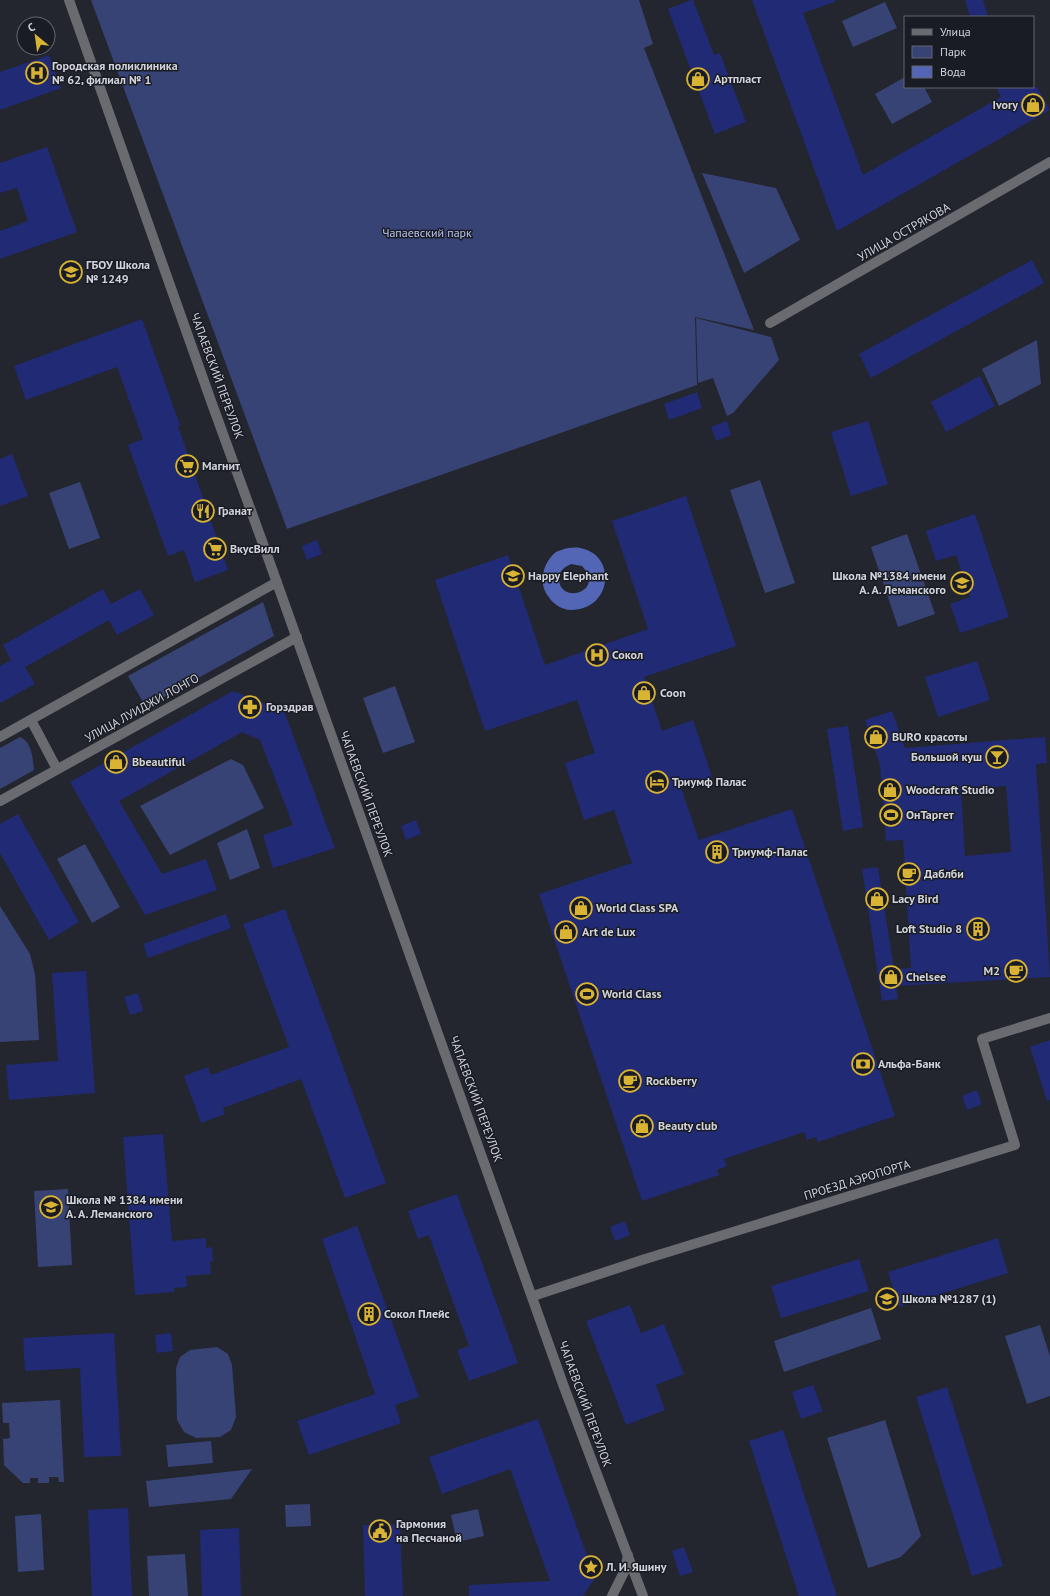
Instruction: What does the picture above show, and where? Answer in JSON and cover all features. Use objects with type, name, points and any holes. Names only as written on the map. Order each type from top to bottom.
[{"type":"street","name":"ЧАПАЕВСКИЙ ПЕРЕУЛОК","points":[[69,0],[564,1387],[643,1596]]},
{"type":"street","name":"УЛИЦА ОСТРЯКОВА","points":[[770,323],[1050,162]]},
{"type":"street","points":[[0,737],[277,582]]},
{"type":"street","name":"УЛИЦА ЛУИДЖИ ЛОНГО","points":[[0,801],[297,637]]},
{"type":"street","points":[[31,720],[57,769]]},
{"type":"street","name":"ПРОЕЗД АЭРОПОРТА","points":[[532,1296],[642,1260],[1016,1146],[982,1039],[1050,1018]]},
{"type":"street","points":[[612,1596],[625,1570],[628,1555]]},
{"type":"green space","name":"Чапаевский парк","points":[[91,0],[639,0],[653,44],[644,48],[754,330],[695,317],[697,385],[287,529]]},
{"type":"green space","points":[[885,2],[897,28],[853,47],[842,21]]},
{"type":"green space","points":[[904,78],[904,88],[925,88],[932,102],[892,124],[875,94]]},
{"type":"green space","points":[[702,173],[776,188],[800,240],[744,273]]},
{"type":"green space","points":[[696,318],[771,337],[779,360],[733,413],[727,416],[713,378],[698,383]]},
{"type":"green space","points":[[1037,340],[1041,384],[999,406],[982,369]]},
{"type":"green space","points":[[760,480],[795,583],[765,593],[730,490]]},
{"type":"green space","points":[[80,482],[100,538],[69,549],[49,493]]},
{"type":"green space","points":[[907,534],[935,614],[898,627],[871,547]]},
{"type":"green space","points":[[263,602],[274,636],[146,707],[128,676]]},
{"type":"green space","points":[[395,686],[415,742],[383,753],[363,698]]},
{"type":"green space","points":[[20,737],[24,739],[29,747],[34,770],[0,789],[0,748]]},
{"type":"green space","points":[[231,759],[243,765],[264,808],[170,855],[140,806]]},
{"type":"green space","points":[[247,829],[260,868],[230,880],[217,843]]},
{"type":"green space","points":[[85,844],[120,907],[92,923],[57,859]]},
{"type":"green space","points":[[0,906],[30,954],[35,974],[39,1040],[0,1042]]},
{"type":"green space","points":[[68,1189],[72,1265],[38,1267],[34,1191]]},
{"type":"green space","points":[[871,1308],[881,1339],[784,1372],[774,1341]]},
{"type":"green space","points":[[1040,1325],[1050,1356],[1050,1396],[1027,1404],[1005,1336]]},
{"type":"green space","points":[[217,1347],[228,1354],[232,1365],[236,1417],[231,1430],[220,1437],[196,1438],[184,1432],[177,1420],[176,1368],[180,1357],[190,1350]]},
{"type":"green space","points":[[60,1400],[64,1482],[59,1482],[58,1477],[49,1477],[49,1483],[38,1483],[38,1478],[30,1478],[30,1483],[23,1483],[4,1465],[3,1439],[10,1438],[9,1423],[3,1423],[2,1403]]},
{"type":"green space","points":[[885,1420],[921,1536],[901,1557],[868,1568],[827,1438]]},
{"type":"green space","points":[[211,1441],[213,1463],[168,1467],[166,1445]]},
{"type":"green space","points":[[252,1469],[231,1499],[149,1507],[146,1481]]},
{"type":"green space","points":[[310,1504],[311,1526],[286,1527],[285,1505]]},
{"type":"green space","points":[[478,1509],[484,1536],[457,1542],[451,1515]]},
{"type":"green space","points":[[41,1514],[44,1570],[18,1572],[15,1516]]},
{"type":"green space","points":[[185,1554],[188,1596],[149,1596],[147,1556]]},
{"type":"water","points":[[566,548],[578,548],[592,552],[600,560],[604,570],[605,581],[602,592],[595,601],[585,608],[568,610],[558,606],[550,599],[543,585],[543,573],[548,561],[556,552]],"holes":[[[571,564],[582,566],[588,575],[589,583],[585,589],[572,593],[565,591],[560,586],[559,577],[562,571]]]},
{"type":"building","points":[[693,0],[714,55],[720,53],[746,122],[715,134],[668,9]]},
{"type":"building","points":[[752,0],[835,0],[835,2],[803,13],[863,175],[1001,97],[996,88],[1037,87],[1050,110],[837,231]]},
{"type":"building","points":[[965,0],[983,0],[988,16],[970,16]]},
{"type":"building","points":[[49,56],[61,88],[0,110],[0,72]]},
{"type":"building","points":[[47,147],[77,232],[0,259],[0,231],[28,221],[17,188],[0,193],[0,163]]},
{"type":"building","points":[[1032,260],[1044,283],[871,378],[859,354]]},
{"type":"building","points":[[142,319],[180,425],[178,426],[228,570],[195,582],[184,550],[168,556],[128,445],[143,439],[117,367],[26,400],[14,366]]},
{"type":"building","points":[[980,376],[995,406],[946,432],[931,402]]},
{"type":"building","points":[[697,392],[702,408],[669,420],[664,404]]},
{"type":"building","points":[[727,421],[731,435],[716,441],[711,427]]},
{"type":"building","points":[[868,421],[888,484],[851,496],[831,432]]},
{"type":"building","points":[[12,454],[28,496],[0,506],[0,459]]},
{"type":"building","name":"Триумф-Палас","points":[[686,496],[736,646],[644,677],[662,731],[693,720],[712,777],[681,788],[699,840],[792,809],[895,1116],[818,1142],[816,1137],[807,1140],[804,1132],[724,1159],[727,1166],[717,1170],[719,1175],[642,1201],[539,894],[632,863],[614,810],[584,820],[565,763],[595,753],[577,700],[485,731],[435,580],[508,555],[545,665],[648,629],[612,521]]},
{"type":"building","points":[[975,514],[1009,617],[960,633],[950,604],[970,597],[956,555],[936,561],[926,531]]},
{"type":"building","points":[[317,540],[322,554],[307,560],[302,546]]},
{"type":"building","points":[[103,589],[111,604],[140,589],[154,615],[117,635],[109,620],[25,667],[35,684],[0,703],[0,666],[11,660],[3,645]]},
{"type":"building","points":[[977,661],[990,700],[938,717],[925,677]]},
{"type":"building","points":[[233,691],[284,711],[335,848],[273,868],[263,835],[293,825],[260,740],[242,732],[119,801],[162,874],[206,859],[217,890],[145,915],[70,782]]},
{"type":"building","points":[[892,711],[905,748],[1045,737],[1047,763],[1036,764],[1050,977],[896,986],[898,999],[882,1001],[862,869],[878,867],[894,969],[911,968],[903,840],[886,841],[880,765],[865,720]],"holes":[[[1006,786],[1011,852],[965,856],[961,790]]]},
{"type":"building","points":[[848,726],[863,827],[843,831],[827,729]]},
{"type":"building","points":[[18,814],[79,922],[49,940],[0,853],[0,824]]},
{"type":"building","points":[[416,820],[421,834],[406,840],[401,826]]},
{"type":"building","points":[[285,909],[386,1183],[345,1198],[301,1079],[223,1108],[225,1114],[201,1123],[184,1076],[208,1067],[211,1075],[289,1047],[243,924]]},
{"type":"building","points":[[226,914],[231,928],[148,958],[143,944]]},
{"type":"building","points":[[86,971],[95,1093],[9,1100],[6,1065],[58,1061],[52,973]]},
{"type":"building","points":[[138,993],[143,1011],[130,1015],[124,997]]},
{"type":"building","points":[[1050,1040],[1050,1100],[1047,1101],[1030,1047]]},
{"type":"building","points":[[977,1090],[982,1104],[967,1110],[962,1096]]},
{"type":"building","points":[[163,1134],[172,1241],[206,1238],[206,1248],[212,1247],[213,1261],[210,1262],[211,1274],[186,1276],[187,1287],[174,1288],[174,1292],[135,1295],[123,1137]]},
{"type":"building","points":[[457,1194],[518,1363],[469,1381],[457,1350],[469,1346],[429,1235],[418,1239],[408,1211]]},
{"type":"building","points":[[625,1221],[630,1235],[615,1241],[610,1227]]},
{"type":"building","name":"Сокол Плейс","points":[[357,1226],[419,1397],[395,1405],[401,1423],[309,1455],[297,1421],[375,1394],[322,1239]]},
{"type":"building","points":[[998,1238],[1008,1273],[899,1307],[888,1272]]},
{"type":"building","points":[[859,1259],[869,1291],[781,1318],[771,1286]]},
{"type":"building","points":[[630,1305],[641,1333],[664,1324],[684,1374],[656,1385],[665,1410],[626,1425],[586,1321]]},
{"type":"building","points":[[114,1333],[121,1456],[84,1457],[80,1368],[25,1371],[23,1338]]},
{"type":"building","points":[[171,1333],[173,1351],[157,1353],[155,1335]]},
{"type":"building","points":[[813,1385],[823,1411],[801,1419],[792,1392]]},
{"type":"building","points":[[947,1387],[1003,1566],[972,1576],[916,1397]]},
{"type":"building","points":[[538,1419],[595,1578],[583,1596],[469,1596],[469,1585],[550,1581],[510,1469],[442,1494],[429,1457]]},
{"type":"building","points":[[783,1430],[837,1596],[799,1596],[749,1441]]},
{"type":"building","points":[[128,1508],[132,1596],[92,1596],[88,1510]]},
{"type":"building","points":[[400,1524],[403,1596],[365,1596],[363,1525]]},
{"type":"building","points":[[239,1528],[241,1596],[202,1596],[200,1530]]},
{"type":"building","points":[[684,1547],[693,1572],[680,1576],[672,1551]]},
{"type":"place","name":"Городская поликлиника № 62, филиал № 1","points":[[37,73]]},
{"type":"place","name":"Артпласт","points":[[698,79]]},
{"type":"place","name":"Ivory","points":[[1033,105]]},
{"type":"place","name":"ГБОУ Школа № 1249","points":[[71,272]]},
{"type":"place","name":"Магнит","points":[[187,466]]},
{"type":"place","name":"Гранат","points":[[203,511]]},
{"type":"place","name":"ВкусВилл","points":[[215,549]]},
{"type":"place","name":"Happy Elephant","points":[[513,576]]},
{"type":"place","name":"Школа №1384 имени А. А. Леманского","points":[[962,583]]},
{"type":"place","name":"Сокол","points":[[597,655]]},
{"type":"place","name":"Coon","points":[[644,693]]},
{"type":"place","name":"Горздрав","points":[[250,707]]},
{"type":"place","name":"BURO красоты","points":[[876,737]]},
{"type":"place","name":"Большой куш","points":[[997,757]]},
{"type":"place","name":"Bbeautiful","points":[[116,762]]},
{"type":"place","name":"Триумф Палас","points":[[657,782]]},
{"type":"place","name":"Woodcraft Studio","points":[[890,790]]},
{"type":"place","name":"ОнТаргет","points":[[891,815]]},
{"type":"place","name":"Триумф-Палас","points":[[717,852]]},
{"type":"place","name":"Даблби","points":[[909,874]]},
{"type":"place","name":"Lacy Bird","points":[[877,899]]},
{"type":"place","name":"World Class SPA","points":[[581,908]]},
{"type":"place","name":"Loft Studio 8","points":[[978,929]]},
{"type":"place","name":"Art de Lux","points":[[566,932]]},
{"type":"place","name":"M2","points":[[1016,971]]},
{"type":"place","name":"Chelsee","points":[[891,977]]},
{"type":"place","name":"World Class","points":[[587,994]]},
{"type":"place","name":"Альфа-Банк","points":[[863,1064]]},
{"type":"place","name":"Rockberry","points":[[630,1081]]},
{"type":"place","name":"Beauty club","points":[[642,1126]]},
{"type":"place","name":"Школа № 1384 имени А. А. Леманского","points":[[51,1207]]},
{"type":"place","name":"Школа №1287 (1)","points":[[887,1299]]},
{"type":"place","name":"Сокол Плейс","points":[[369,1314]]},
{"type":"place","name":"Гармония на Песчаной","points":[[380,1531]]},
{"type":"place","name":"Л. И. Яшину","points":[[591,1567]]}]
